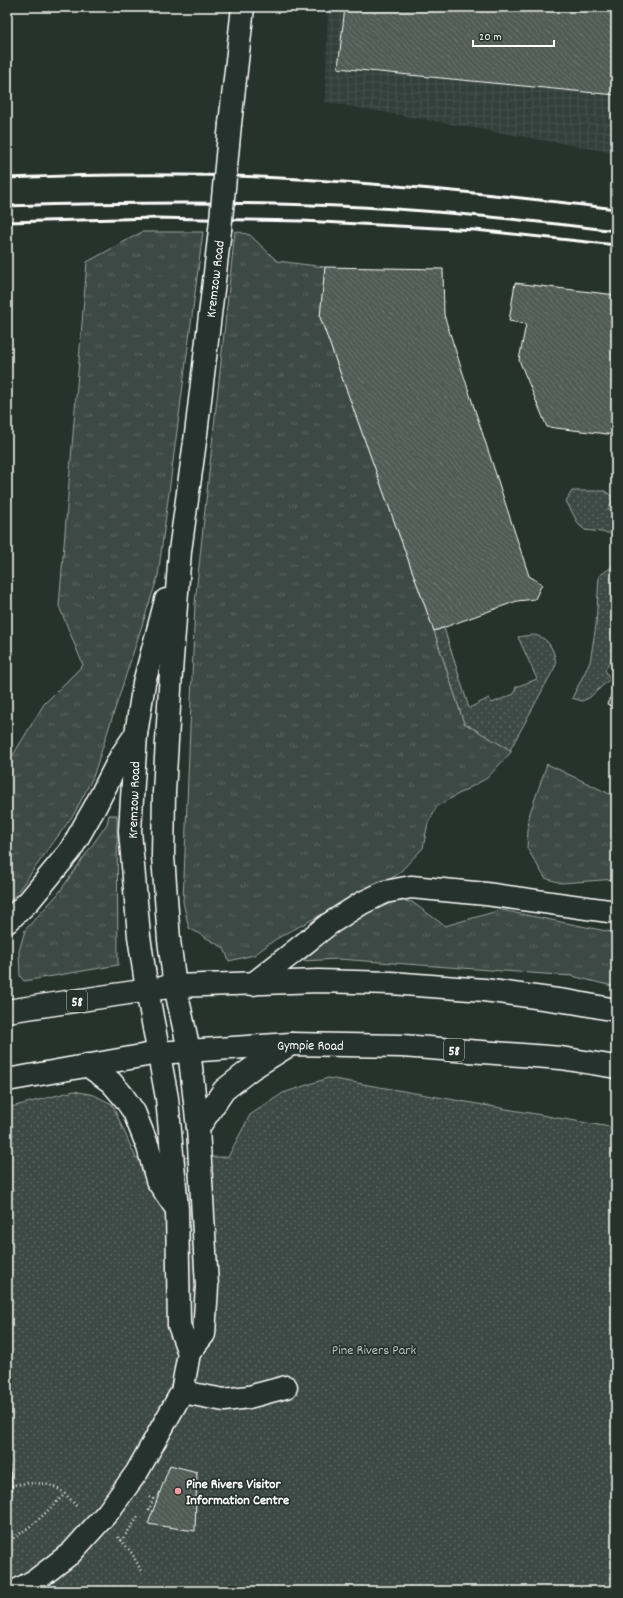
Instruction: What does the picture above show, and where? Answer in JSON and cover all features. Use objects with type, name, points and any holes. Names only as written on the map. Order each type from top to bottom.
[{"type":"main road","name":"Kremzow Road","points":[[190,1353],[204,1334],[207,1286],[198,1128],[189,1050],[175,986],[169,940],[163,856],[165,769],[180,550],[197,426],[220,230],[243,7]]},
{"type":"main road","name":"Kremzow Road","points":[[180,550],[144,683],[136,734],[130,831],[139,936],[146,990],[167,1098],[177,1209],[179,1325],[190,1353]]},
{"type":"main road","points":[[7,922],[29,901],[70,851],[95,807],[121,756],[136,734]]},
{"type":"main road","points":[[253,984],[329,924],[385,892],[411,887],[486,894],[616,912]]},
{"type":"main road","name":"58","points":[[7,1011],[175,986],[318,981],[391,983],[484,990],[572,1002],[616,1010]]},
{"type":"main road","points":[[198,1128],[224,1090],[251,1069],[291,1044]]},
{"type":"main road","name":"Gympie Road","points":[[7,1080],[158,1053],[291,1044],[402,1046],[553,1057],[616,1067]]},
{"type":"main road","points":[[87,1065],[111,1082],[134,1112],[148,1147],[157,1180],[177,1209]]},
{"type":"main road","points":[[16,1591],[36,1580],[71,1553],[108,1512],[137,1472],[182,1392],[190,1353]]},
{"type":"main road","points":[[182,1392],[224,1400],[248,1397],[286,1388]]},
{"type":"path","points":[[7,1543],[36,1522],[65,1494]]},
{"type":"path","points":[[145,1503],[148,1497],[153,1499],[149,1510],[153,1511]]},
{"type":"path","points":[[121,1541],[138,1516]]},
{"type":"shaded area","points":[[328,7],[616,7],[616,153],[325,102]]},
{"type":"green space","points":[[235,231],[250,235],[277,261],[325,267],[320,317],[434,631],[464,723],[512,751],[487,778],[437,806],[428,823],[423,848],[397,875],[276,939],[254,955],[229,961],[224,948],[189,928],[183,902],[195,603]]},
{"type":"green space","points":[[142,232],[203,232],[158,576],[93,777],[74,814],[13,898],[7,903],[7,759],[10,760],[44,704],[83,665],[59,606],[87,262]]},
{"type":"green space","points":[[572,491],[605,491],[614,498],[608,510],[616,511],[616,534],[585,530],[579,525],[566,501]]},
{"type":"green space","points":[[616,564],[616,574],[612,593],[616,592],[616,651],[605,670],[610,679],[589,698],[582,701],[572,698],[590,662],[596,625],[599,576]]},
{"type":"green space","points":[[444,628],[469,708],[489,698],[492,703],[514,694],[516,687],[537,679],[518,637],[536,635],[546,641],[552,648],[556,665],[510,750],[464,723],[434,631]]},
{"type":"green space","points":[[547,764],[616,797],[616,879],[561,883],[545,878],[527,848],[529,816]]},
{"type":"green space","points":[[109,815],[117,815],[118,965],[24,981],[20,976],[19,951],[25,930],[58,894],[107,824]]},
{"type":"green space","points":[[389,900],[412,902],[445,926],[501,910],[616,933],[616,987],[572,976],[338,959],[303,961],[347,923]]},
{"type":"green space","name":"Pine Rivers Park","points":[[328,1078],[616,1128],[616,1591],[7,1591],[7,1108],[74,1091],[94,1095],[112,1104],[136,1158],[228,1157],[250,1115],[283,1093]]},
{"type":"building","points":[[345,7],[616,7],[616,95],[338,68]]},
{"type":"building","points":[[325,267],[443,269],[444,315],[529,576],[542,584],[535,599],[517,601],[434,631],[320,317]]},
{"type":"building","points":[[515,283],[616,295],[616,435],[547,427],[519,360],[526,324],[509,321]]},
{"type":"building","points":[[616,686],[616,708],[607,704]]},
{"type":"building","points":[[7,1451],[13,1490],[7,1491]]},
{"type":"building","name":"Pine Rivers Visitor Information Centre","points":[[170,1465],[197,1472],[195,1531],[148,1524]]},
{"type":"railway","points":[[7,178],[144,175],[212,175],[280,178],[448,190],[616,209]]},
{"type":"railway","points":[[7,206],[202,203],[348,206],[534,221],[616,231]]},
{"type":"railway","points":[[7,222],[155,218],[302,221],[475,230],[616,245]]},
{"type":"place","name":"Pine Rivers Visitor Information Centre","points":[[178,1491]]}]
